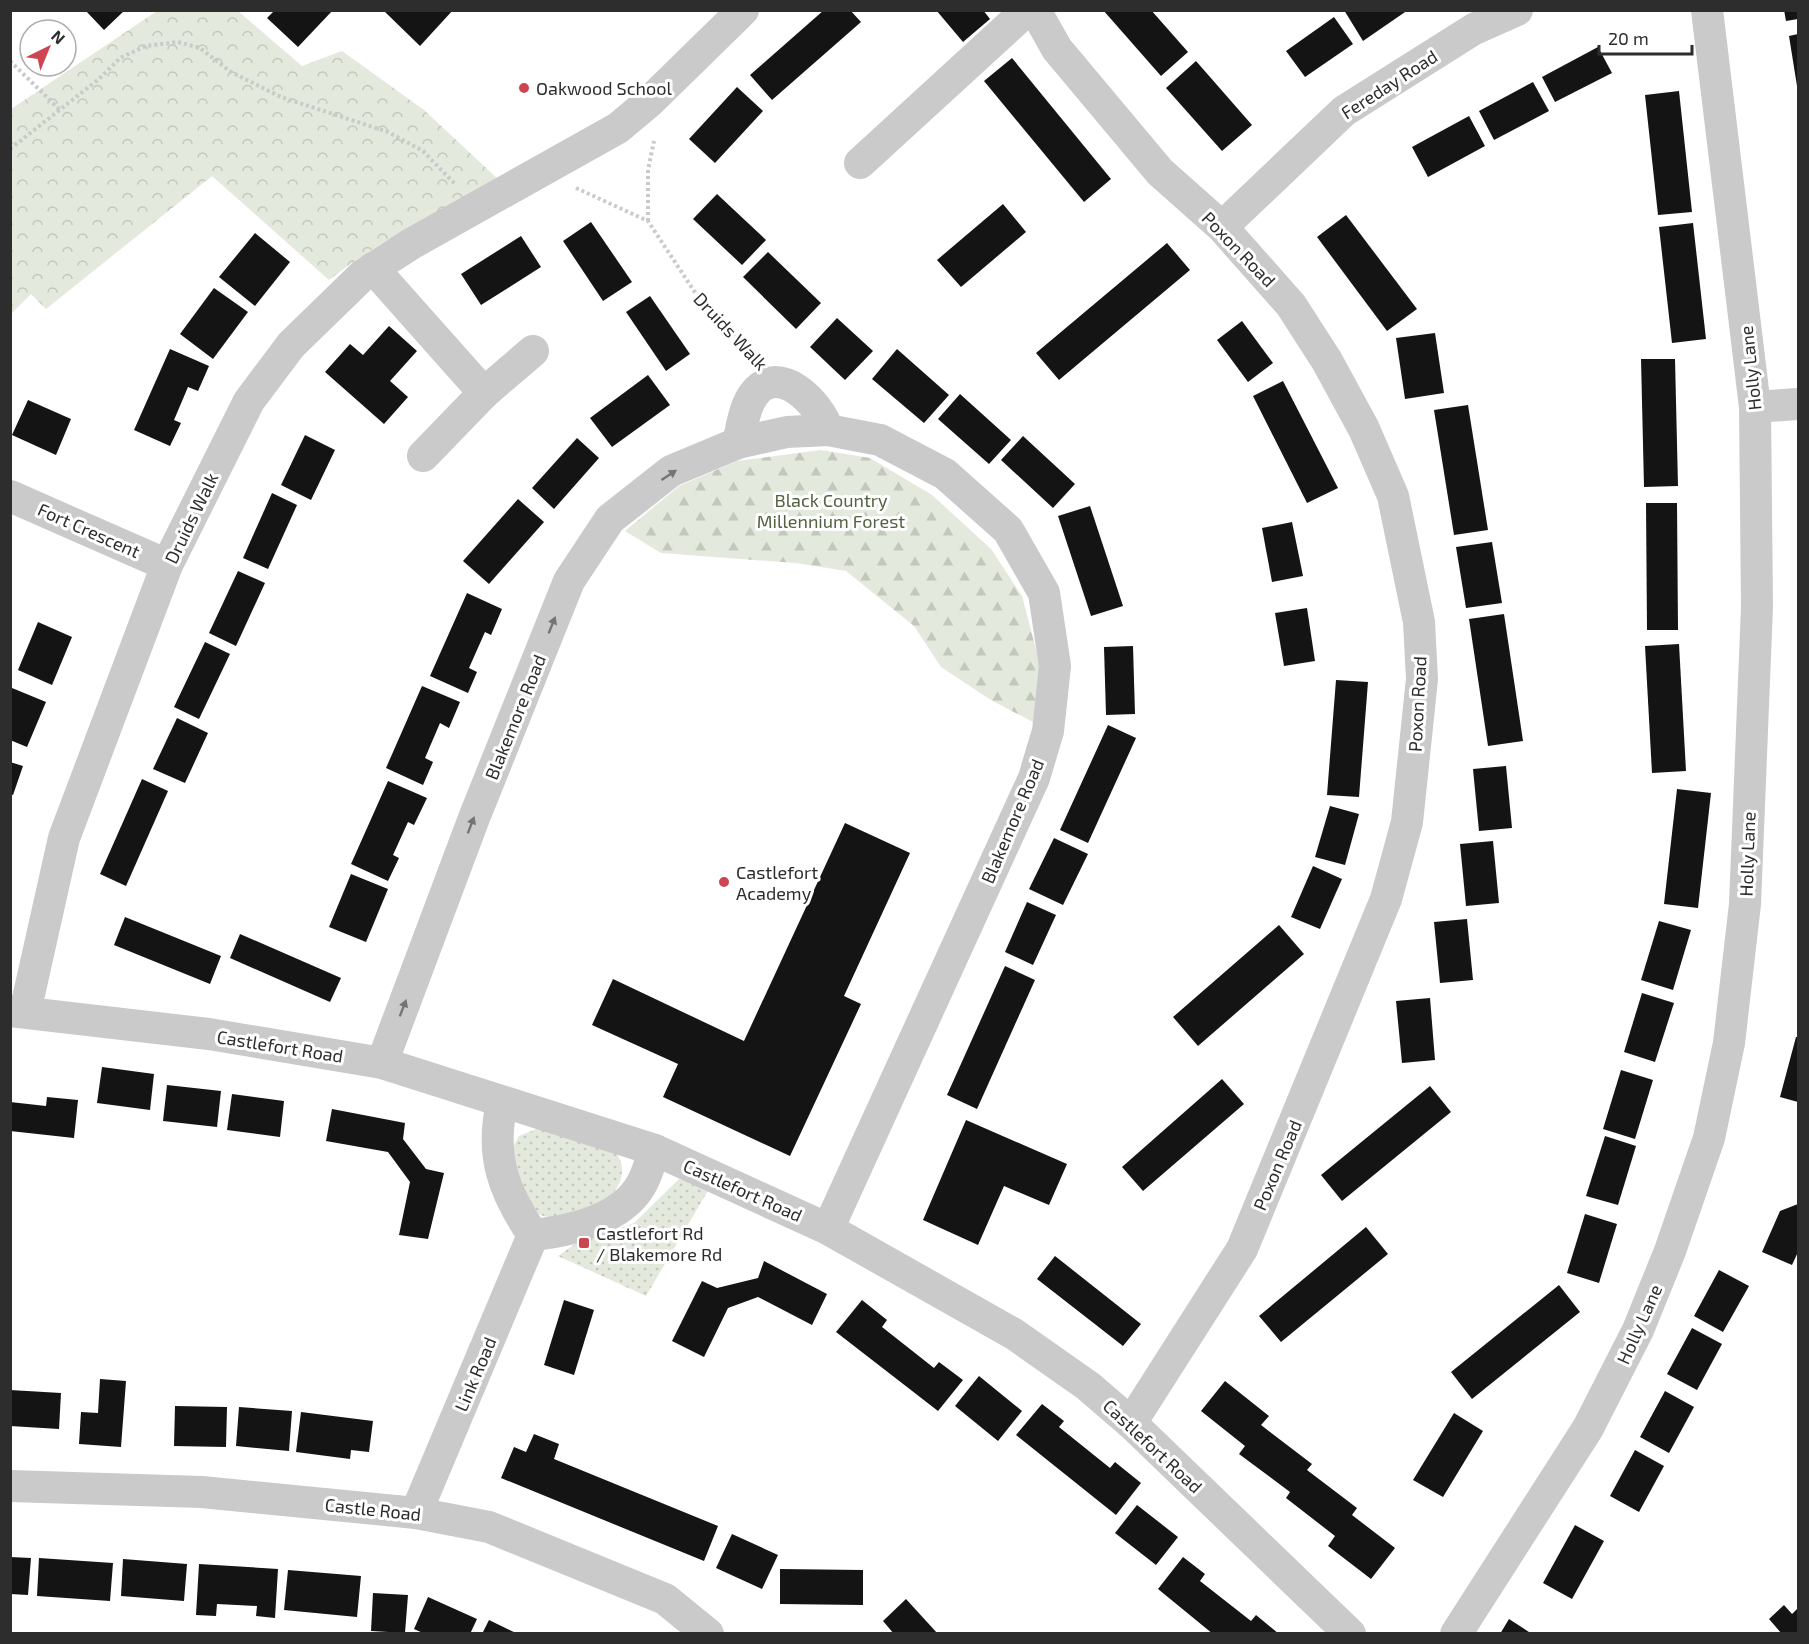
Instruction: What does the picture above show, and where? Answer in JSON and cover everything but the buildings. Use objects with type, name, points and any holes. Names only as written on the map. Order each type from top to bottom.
[{"type":"street","points":[[860,164],[1027,10]]},
{"type":"street","name":"Poxon Road","points":[[1035,10],[1057,48],[1160,172],[1222,227],[1291,304],[1328,361],[1364,429],[1393,496],[1419,622],[1422,679],[1407,822],[1386,899],[1242,1250],[1131,1423]]},
{"type":"street","name":"Fereday Road","points":[[1222,227],[1344,111],[1474,29],[1517,10]]},
{"type":"street","name":"Holly Lane","points":[[1456,1634],[1588,1428],[1638,1330],[1666,1261],[1708,1138],[1729,1043],[1745,904],[1757,607],[1755,407],[1707,10]]},
{"type":"street","name":"Druids Walk","points":[[17,1012],[64,838],[167,565],[249,401],[291,345],[363,275],[411,244],[479,208],[618,128],[649,102],[728,15]]},
{"type":"street","points":[[374,268],[484,393]]},
{"type":"street","points":[[423,456],[484,393],[533,351]]},
{"type":"street","points":[[738,443],[747,408],[755,393],[767,385],[777,383],[794,388],[814,403],[824,416],[828,430]]},
{"type":"street","points":[[1755,407],[1798,405]]},
{"type":"street","name":"Blakemore Road","points":[[382,1063],[474,818],[569,581],[610,519],[671,471],[738,443],[787,432],[828,430],[880,440],[945,474],[1008,530],[1044,593],[1055,666],[1048,730],[1034,778],[828,1229]]},
{"type":"street","name":"Fort Crescent","points":[[10,496],[167,565]]},
{"type":"street","name":"Castlefort Road","points":[[17,1012],[209,1034],[382,1063],[655,1150],[828,1229],[1014,1334],[1088,1386],[1131,1423],[1350,1634]]},
{"type":"street","points":[[502,1102],[496,1128],[496,1153],[514,1203],[533,1235],[565,1231],[618,1210],[641,1186],[655,1150]]},
{"type":"street","name":"Link Road","points":[[416,1513],[533,1235]]},
{"type":"street","name":"Castle Road","points":[[10,1486],[202,1492],[416,1513],[489,1527],[665,1599],[708,1634]]},
{"type":"path","points":[[10,149],[60,110],[120,58],[146,46],[178,42],[200,48],[231,72],[280,97],[388,132],[423,151],[479,208]]},
{"type":"path","points":[[10,61],[60,110]]},
{"type":"path","points":[[554,165],[577,189],[648,221],[648,170],[657,127],[649,102]]},
{"type":"path","name":"Druids Walk","points":[[648,221],[698,297],[756,354],[777,383]]},
{"type":"green space","points":[[157,11],[238,11],[302,66],[342,51],[424,110],[499,180],[369,251],[329,280],[212,176],[46,309],[31,294],[11,314],[11,109],[57,78],[78,78],[78,64]]},
{"type":"green space","name":"Black Country Millennium Forest","points":[[821,450],[870,458],[932,495],[991,549],[1022,596],[1040,665],[1033,722],[991,700],[941,667],[914,626],[846,571],[796,563],[661,553],[625,531],[679,486],[737,461]]},
{"type":"green space","points":[[539,1128],[612,1146],[622,1167],[621,1180],[616,1190],[597,1206],[573,1215],[547,1217],[532,1210],[510,1152],[519,1136]]},
{"type":"green space","points":[[679,1179],[709,1189],[646,1296],[558,1256],[575,1244],[634,1223]]},
{"type":"place","name":"Oakwood School","points":[[524,88]]},
{"type":"place","name":"Castlefort Academy","points":[[724,882]]},
{"type":"place","name":"Castlefort Rd / Blakemore Rd","points":[[584,1243]]}]
